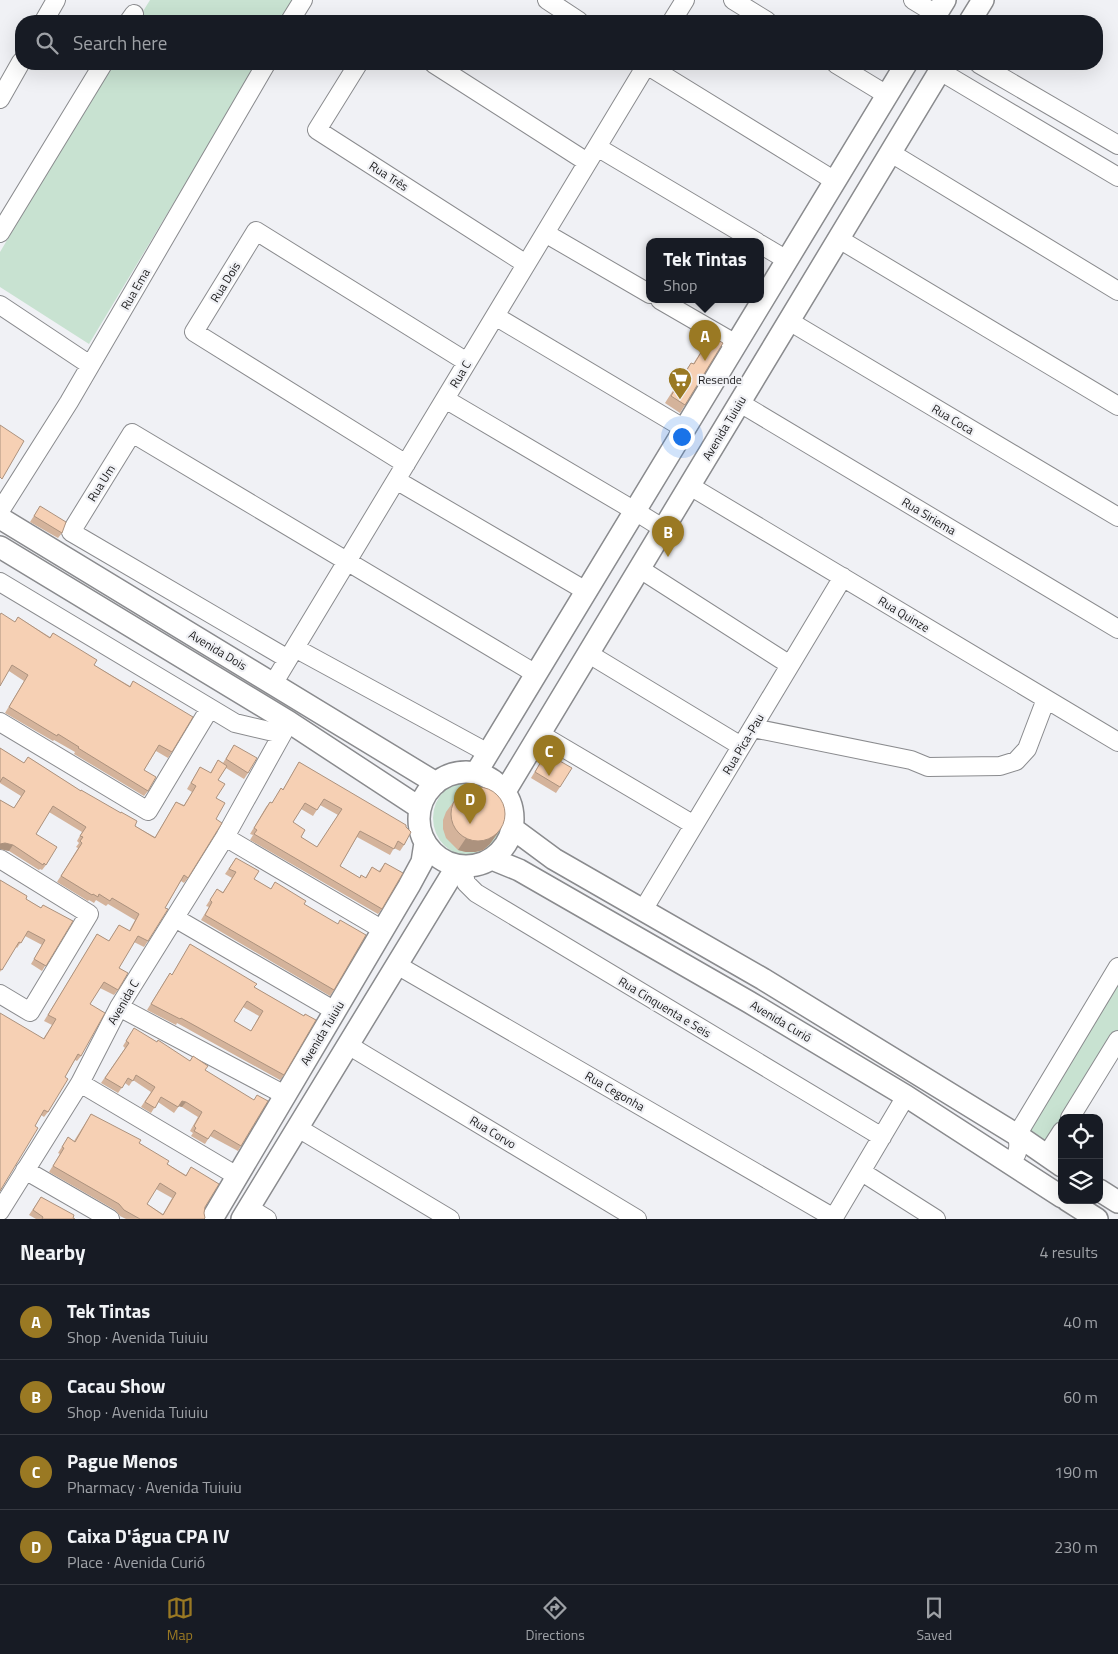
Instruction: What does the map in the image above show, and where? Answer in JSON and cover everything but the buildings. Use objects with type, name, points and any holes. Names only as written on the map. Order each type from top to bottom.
[{"type":"main road","points":[[974,15],[983,0]]},
{"type":"main road","points":[[764,298],[902,70]]},
{"type":"main road","name":"Avenida Tuiuiu","points":[[504,793],[940,70]]},
{"type":"main road","points":[[476,773],[761,303]]},
{"type":"main road","name":"Avenida Dois","points":[[0,518],[436,783]]},
{"type":"main road","name":"Avenida Dois","points":[[0,548],[286,728],[420,808]]},
{"type":"main road","points":[[462,772],[476,773],[492,781],[504,793],[510,804],[513,816],[508,840],[492,859],[478,865],[460,866],[444,862],[425,843],[419,820],[420,808],[426,794],[436,783],[448,776],[462,772]]},
{"type":"main road","name":"Avenida Curió","points":[[512,828],[554,859],[762,979],[1017,1136],[1054,1161]]},
{"type":"main road","name":"Avenida Tuiuiu","points":[[212,1219],[422,862],[425,843]]},
{"type":"main road","name":"Avenida Curió","points":[[492,859],[528,875],[757,1007],[906,1096],[1058,1194]]},
{"type":"main road","points":[[252,1215],[298,1128],[397,965],[460,866]]},
{"type":"main road","points":[[1103,1193],[1118,1202]]},
{"type":"main road","points":[[1073,1204],[1097,1219]]},
{"type":"street","points":[[47,15],[56,0]]},
{"type":"street","points":[[294,15],[303,0]]},
{"type":"street","points":[[547,0],[570,15]]},
{"type":"street","points":[[676,15],[685,0]]},
{"type":"street","points":[[733,0],[758,15]]},
{"type":"street","points":[[914,0],[938,12]]},
{"type":"street","points":[[0,99],[16,70]]},
{"type":"street","points":[[0,234],[99,70]]},
{"type":"street","name":"Rua Ema","points":[[0,511],[90,365],[262,70]]},
{"type":"street","name":"Rua Três","points":[[354,70],[317,130],[526,264]]},
{"type":"street","points":[[443,70],[588,162]]},
{"type":"street","name":"Rua C","points":[[273,684],[642,70]]},
{"type":"street","points":[[656,70],[835,180]]},
{"type":"street","points":[[846,70],[887,95]]},
{"type":"street","points":[[947,70],[1118,177]]},
{"type":"street","points":[[989,70],[1118,145]]},
{"type":"street","points":[[597,147],[750,238]]},
{"type":"street","points":[[891,153],[1118,291]]},
{"type":"street","name":"Rua Dois","points":[[406,464],[194,332],[256,231],[467,362]]},
{"type":"street","points":[[545,233],[646,292]]},
{"type":"street","points":[[839,239],[1118,406]]},
{"type":"street","points":[[764,246],[787,260]]},
{"type":"street","points":[[665,303],[736,344]]},
{"type":"street","points":[[0,305],[90,365]]},
{"type":"street","points":[[495,316],[685,429]]},
{"type":"street","name":"Rua Coca","points":[[789,321],[1118,517]]},
{"type":"street","points":[[445,399],[664,529]]},
{"type":"street","name":"Rua Siriema","points":[[740,403],[1118,629]]},
{"type":"street","name":"Rua Um","points":[[292,654],[71,532],[132,434],[347,561]]},
{"type":"street","points":[[396,480],[586,591]]},
{"type":"street","name":"Rua Quinze","points":[[690,486],[1118,742]]},
{"type":"street","points":[[347,561],[536,674]]},
{"type":"street","points":[[640,569],[790,665]]},
{"type":"street","name":"Rua Pica-Pau","points":[[643,910],[843,577]]},
{"type":"street","points":[[0,582],[235,723],[286,728],[225,837],[383,930]]},
{"type":"street","points":[[292,654],[488,753]]},
{"type":"street","points":[[589,654],[742,746]]},
{"type":"street","points":[[752,728],[911,760],[928,767],[1000,766],[1016,761],[1027,749],[1046,699]]},
{"type":"street","points":[[0,722],[148,811],[210,708]]},
{"type":"street","points":[[540,734],[694,825]]},
{"type":"street","name":"Avenida C","points":[[25,1170],[80,1083],[119,1007],[225,837]]},
{"type":"street","points":[[0,859],[89,914],[30,1012],[0,994]]},
{"type":"street","name":"Rua Cinquenta e Seis","points":[[460,866],[466,883],[476,893],[882,1137]]},
{"type":"street","points":[[175,918],[335,1011]]},
{"type":"street","name":"Rua Cegonha","points":[[397,965],[834,1218]]},
{"type":"street","points":[[1002,1158],[1016,1156],[1020,1147],[1017,1136],[1118,967]]},
{"type":"street","points":[[119,1007],[285,1095]]},
{"type":"street","points":[[1072,1114],[1118,1040]]},
{"type":"street","name":"Rua Corvo","points":[[348,1045],[637,1219]]},
{"type":"street","points":[[80,1083],[237,1176]]},
{"type":"street","points":[[834,1218],[906,1096]]},
{"type":"street","points":[[298,1128],[450,1219]]},
{"type":"street","points":[[1054,1161],[1058,1146]]},
{"type":"street","points":[[0,1211],[25,1170],[110,1219]]},
{"type":"street","points":[[862,1172],[936,1219]]},
{"type":"green space","points":[[150,0],[296,0],[287,15],[141,15]]},
{"type":"green space","points":[[108,70],[253,70],[89,344],[0,287],[0,252]]},
{"type":"green space","points":[[472,779],[487,782],[499,791],[508,803],[511,818],[508,833],[499,845],[487,854],[472,857],[457,854],[445,845],[436,833],[433,818],[436,803],[445,791],[457,782]]},
{"type":"green space","points":[[1118,976],[1118,1030],[1067,1114],[1058,1114],[1058,1130],[1047,1148],[1023,1133]]},
{"type":"place","name":"Tek Tintas","points":[[705,361]]},
{"type":"place","name":"Resende","points":[[680,400]]},
{"type":"place","name":"Cacau Show","points":[[668,557]]},
{"type":"place","name":"Pague Menos","points":[[549,776]]},
{"type":"place","name":"Caixa D'água CPA IV","points":[[470,824]]}]
